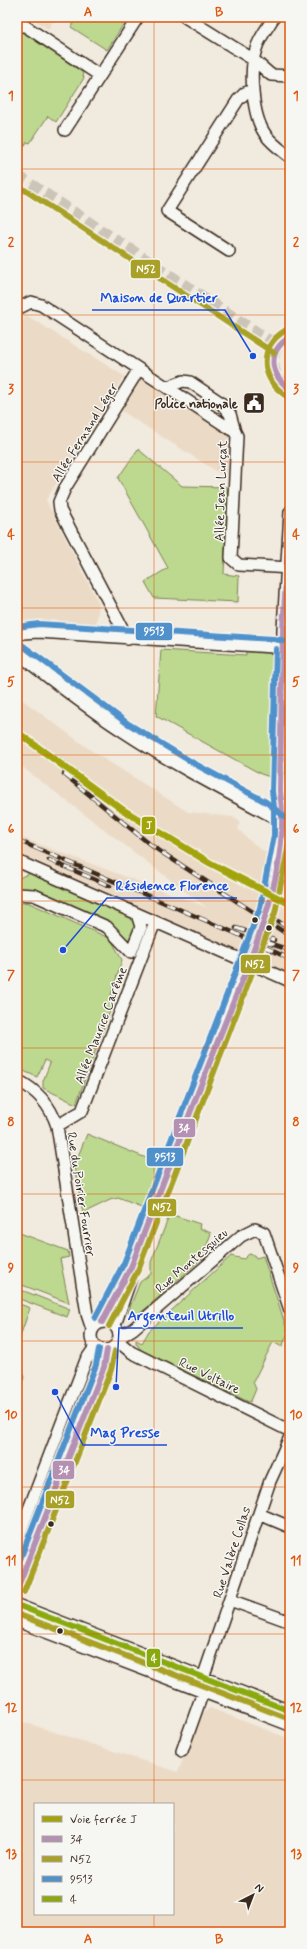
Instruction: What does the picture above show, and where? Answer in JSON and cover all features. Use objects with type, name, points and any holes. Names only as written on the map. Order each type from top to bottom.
[{"type":"main road","points":[[17,651],[74,695],[123,730],[191,771],[290,824]]},
{"type":"main road","points":[[262,809],[290,831]]},
{"type":"street","points":[[65,130],[99,75],[138,17]]},
{"type":"street","points":[[186,17],[254,60],[271,75],[290,76]]},
{"type":"street","points":[[274,17],[258,42],[254,60],[253,90],[259,120],[265,133],[272,142],[290,156]]},
{"type":"street","points":[[17,26],[25,26],[99,75]]},
{"type":"street","points":[[229,251],[167,211],[238,100],[245,93],[253,90]]},
{"type":"street","points":[[17,309],[31,302],[41,305],[139,369]]},
{"type":"street","name":"Allée Jean Lurçat","points":[[139,369],[235,432],[237,436],[231,558],[239,565],[289,568]]},
{"type":"street","name":"Allée Fernand Léger","points":[[128,639],[60,510],[59,502],[65,488],[139,369]]},
{"type":"street","points":[[168,387],[183,381],[190,382],[220,402],[230,414],[235,432]]},
{"type":"street","points":[[115,1325],[131,1278],[132,1267],[268,910],[278,866],[282,834],[283,803],[280,791],[287,650],[290,512]]},
{"type":"street","points":[[17,636],[23,633],[38,632],[128,639],[273,647],[287,650]]},
{"type":"street","points":[[283,803],[287,791],[290,708]]},
{"type":"street","points":[[18,864],[154,921],[290,981]]},
{"type":"street","points":[[17,894],[34,895],[107,927],[131,952],[141,927],[137,914]]},
{"type":"street","points":[[141,927],[154,921]]},
{"type":"street","name":"Allée Maurice Carême","points":[[57,1126],[82,1111],[154,921]]},
{"type":"street","name":"Rue du Poirier Fourrier","points":[[17,1080],[36,1091],[44,1100],[53,1113],[57,1126],[87,1314],[92,1329]]},
{"type":"street","name":"Rue Montesquieu","points":[[119,1340],[241,1236],[255,1228],[264,1233],[290,1310]]},
{"type":"street","points":[[102,1322],[115,1325],[120,1333],[119,1340],[112,1349],[107,1350],[95,1347],[91,1339],[92,1329],[102,1322],[125,1276],[132,1267]]},
{"type":"street","name":"Rue Voltaire","points":[[119,1340],[131,1352],[290,1431]]},
{"type":"street","points":[[17,1540],[86,1360],[95,1347]]},
{"type":"street","points":[[17,1589],[104,1367],[107,1350]]},
{"type":"street","name":"Rue Valère Collas","points":[[204,1678],[270,1481],[290,1437]]},
{"type":"street","points":[[259,1514],[290,1527]]},
{"type":"street","points":[[230,1600],[285,1620],[290,1618]]},
{"type":"street","points":[[17,1605],[290,1711]]},
{"type":"street","points":[[17,1622],[290,1725]]},
{"type":"street","points":[[182,1751],[203,1692]]},
{"type":"shaded area","points":[[30,17],[56,17],[48,29]]},
{"type":"shaded area","points":[[26,315],[124,376],[46,500],[99,604],[96,626],[17,620],[17,328]]},
{"type":"shaded area","points":[[146,379],[229,432],[227,478],[120,410],[139,380]]},
{"type":"shaded area","points":[[17,696],[92,751],[188,812],[233,817],[240,822],[238,829],[250,841],[265,852],[290,858],[290,975],[17,856],[17,836],[206,907],[17,763]]},
{"type":"shaded area","points":[[210,1708],[290,1739],[290,1932],[17,1932],[17,1720],[178,1772],[200,1715]]},
{"type":"green space","points":[[78,17],[128,17],[107,50],[71,27]]},
{"type":"green space","points":[[17,32],[24,33],[82,72],[84,78],[56,122],[48,116],[30,143],[27,142],[21,151],[17,148]]},
{"type":"green space","points":[[138,449],[182,486],[228,487],[224,574],[239,576],[238,602],[154,598],[145,582],[168,568],[118,478]]},
{"type":"green space","points":[[246,649],[272,650],[270,777],[261,774],[156,716],[161,650],[246,655]]},
{"type":"green space","points":[[32,872],[138,920],[130,942],[127,943],[17,892],[19,878]]},
{"type":"green space","points":[[27,902],[109,938],[122,960],[111,995],[115,997],[76,1104],[43,1088],[43,1081],[50,1063],[45,1060],[37,1077],[17,1068],[17,904]]},
{"type":"green space","points":[[87,1134],[161,1164],[144,1208],[118,1198],[110,1200],[83,1213],[74,1166]]},
{"type":"green space","points":[[170,1214],[200,1224],[199,1228],[211,1233],[207,1245],[206,1255],[135,1318],[128,1312],[140,1282],[151,1274],[151,1262]]},
{"type":"green space","points":[[17,1232],[68,1251],[69,1257],[60,1259],[69,1303],[17,1283]]},
{"type":"green space","points":[[249,1254],[254,1255],[256,1258],[263,1256],[288,1333],[282,1347],[273,1342],[253,1382],[256,1389],[251,1401],[249,1402],[141,1350],[136,1343],[136,1340],[142,1343],[149,1331],[231,1256],[244,1259]]},
{"type":"green space","points":[[24,1291],[70,1309],[67,1317],[17,1298],[17,1293]]},
{"type":"green space","points":[[17,1303],[30,1308],[17,1345]]},
{"type":"green space","points":[[17,1366],[22,1371],[24,1377],[22,1383],[17,1388]]},
{"type":"green space","points":[[36,1617],[290,1714],[290,1722],[33,1624]]},
{"type":"tunnel","points":[[17,175],[278,346]]},
{"type":"tunnel","points":[[290,337],[282,342],[274,355],[275,370],[278,378],[290,389]]},
{"type":"railway","points":[[64,774],[152,846],[290,936]]},
{"type":"railway","points":[[17,840],[235,933],[290,959]]},
{"type":"railway","points":[[49,860],[110,886]]},
{"type":"railway","points":[[265,913],[290,929]]},
{"type":"railway","points":[[236,928],[274,940]]},
{"type":"railway","points":[[265,942],[290,950]]},
{"type":"rail line","name":"J","points":[[17,732],[123,810],[210,863],[290,904]]},
{"type":"transit line","name":"N52","points":[[17,185],[274,353]]},
{"type":"transit line","name":"N52","points":[[285,395],[271,380],[267,371],[266,362],[267,353],[271,345],[277,337],[286,330]]},
{"type":"transit line","name":"34","points":[[290,337],[277,349],[274,356],[275,370],[278,377],[290,389]]},
{"type":"transit line","name":"34","points":[[102,1322],[131,1267],[252,954],[264,921],[273,888],[280,855],[282,823],[280,791],[283,629],[290,512]]},
{"type":"transit line","name":"9513","points":[[17,627],[39,624],[274,639],[290,642]]},
{"type":"transit line","name":"9513","points":[[22,645],[127,723],[195,764],[266,802],[290,821]]},
{"type":"transit line","name":"9513","points":[[95,1318],[124,1263],[260,908],[274,835],[274,807],[272,791],[276,649]]},
{"type":"transit line","name":"N52","points":[[290,683],[288,790],[290,803]]},
{"type":"transit line","name":"N52","points":[[109,1326],[138,1270],[275,913],[290,839]]},
{"type":"transit line","name":"9513","points":[[17,1567],[96,1365],[99,1349]]},
{"type":"transit line","name":"34","points":[[17,1589],[104,1367],[107,1350]]},
{"type":"transit line","name":"N52","points":[[24,1592],[111,1370],[115,1351]]},
{"type":"transit line","name":"4","points":[[17,1605],[290,1711]]},
{"type":"transit line","name":"N52","points":[[17,1614],[287,1718]]},
{"type":"place","name":"Maison de Quartier","points":[[253,356]]},
{"type":"place","name":"Police nationale","points":[[254,403]]},
{"type":"place","name":"Résidence Florence","points":[[63,950]]},
{"type":"place","name":"Argenteuil Utrillo","points":[[116,1387]]},
{"type":"place","name":"Mag Presse","points":[[55,1392]]}]
